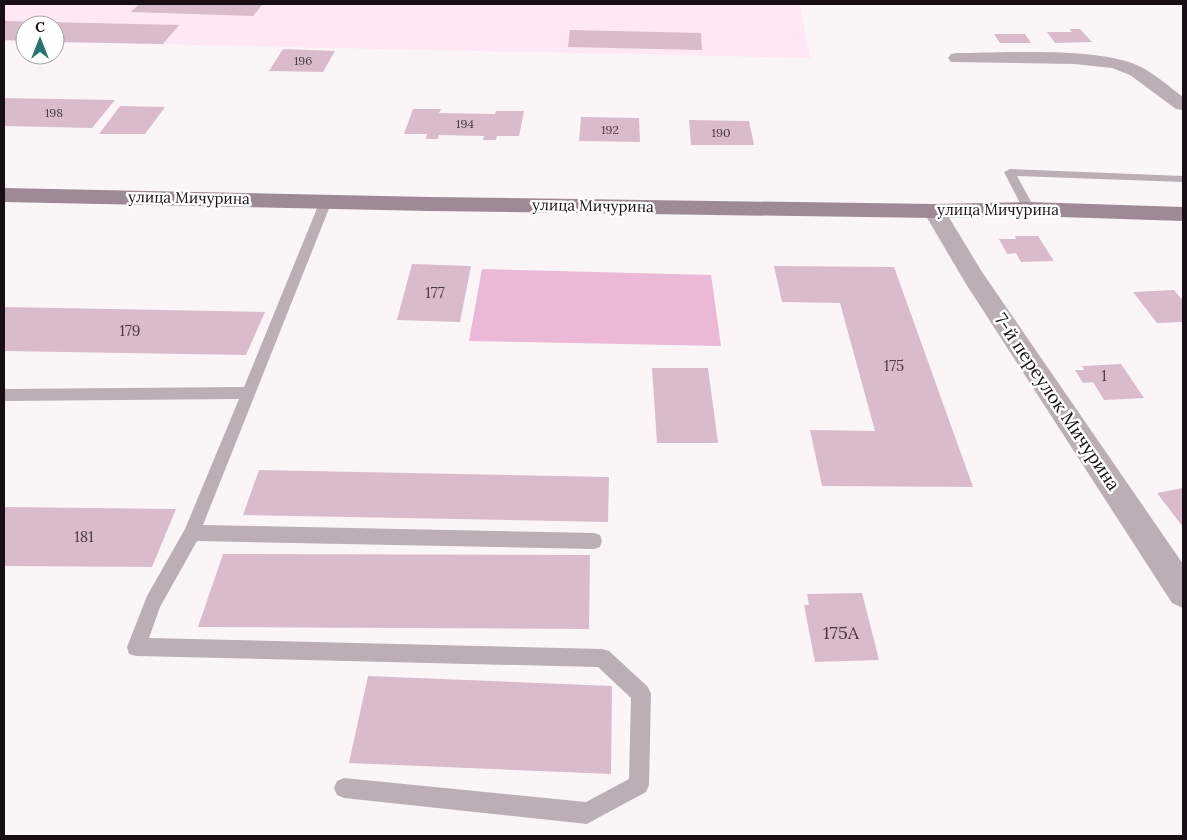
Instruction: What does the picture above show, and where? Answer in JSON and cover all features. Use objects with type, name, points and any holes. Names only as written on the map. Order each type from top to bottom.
[{"type":"main road","name":"улица Мичурина","points":[[4,194],[934,211],[1029,209],[1183,214]]},
{"type":"street","points":[[957,58],[1074,59],[1116,63],[1136,71],[1183,105]]},
{"type":"street","name":"7-й переулок Мичурина","points":[[934,211],[980,286],[1183,592]]},
{"type":"lane","points":[[1029,209],[1010,172],[1183,179]]},
{"type":"lane","points":[[326,201],[192,533],[153,602],[136,647],[602,658],[641,694],[639,785],[587,813],[344,788]]},
{"type":"lane","points":[[4,395],[248,393]]},
{"type":"lane","points":[[192,533],[594,541]]},
{"type":"shaded area","points":[[4,4],[800,4],[810,58],[65,42],[65,15],[15,15],[15,42],[4,41]]},
{"type":"shaded area","points":[[482,269],[711,275],[721,346],[469,341]]},
{"type":"building","points":[[139,4],[263,4],[253,16],[131,12]]},
{"type":"building","points":[[4,21],[15,21],[15,41],[4,40]]},
{"type":"building","points":[[65,22],[179,25],[163,44],[65,42]]},
{"type":"building","points":[[1069,29],[1080,29],[1092,42],[1055,43],[1047,32],[1072,32]]},
{"type":"building","points":[[570,30],[701,33],[702,50],[568,47]]},
{"type":"building","points":[[994,34],[1025,34],[1031,43],[1000,43]]},
{"type":"building","points":[[283,49],[335,51],[323,72],[269,71]]},
{"type":"building","points":[[4,98],[115,100],[92,128],[4,126]]},
{"type":"building","points":[[120,106],[165,107],[145,134],[99,134]]},
{"type":"building","points":[[413,109],[441,109],[439,113],[495,114],[496,111],[524,111],[519,136],[497,136],[496,140],[483,140],[484,136],[439,135],[438,139],[426,139],[427,134],[404,134]]},
{"type":"building","points":[[581,117],[639,118],[640,142],[579,141]]},
{"type":"building","points":[[689,120],[749,121],[754,145],[691,145]]},
{"type":"building","points":[[1015,236],[1038,236],[1054,261],[1021,262],[1016,253],[1007,254],[999,239],[1016,239]]},
{"type":"building","points":[[412,264],[471,266],[460,322],[397,320]]},
{"type":"building","points":[[774,266],[894,267],[973,487],[822,486],[810,430],[875,431],[840,303],[782,302]]},
{"type":"building","points":[[1174,290],[1183,301],[1183,322],[1157,323],[1133,292]]},
{"type":"building","points":[[4,307],[265,312],[246,355],[4,351]]},
{"type":"building","points":[[1121,364],[1144,398],[1104,400],[1093,382],[1083,383],[1075,370],[1084,370],[1082,366]]},
{"type":"building","points":[[652,368],[708,368],[718,443],[657,443]]},
{"type":"building","points":[[259,470],[609,477],[608,522],[243,515]]},
{"type":"building","points":[[1183,488],[1183,527],[1157,493]]},
{"type":"building","points":[[4,507],[176,509],[152,567],[4,566]]},
{"type":"building","points":[[223,554],[590,555],[589,629],[198,627]]},
{"type":"building","points":[[862,593],[879,660],[815,662],[804,605],[809,605],[807,594]]},
{"type":"building","points":[[368,676],[612,686],[611,774],[349,763]]}]
